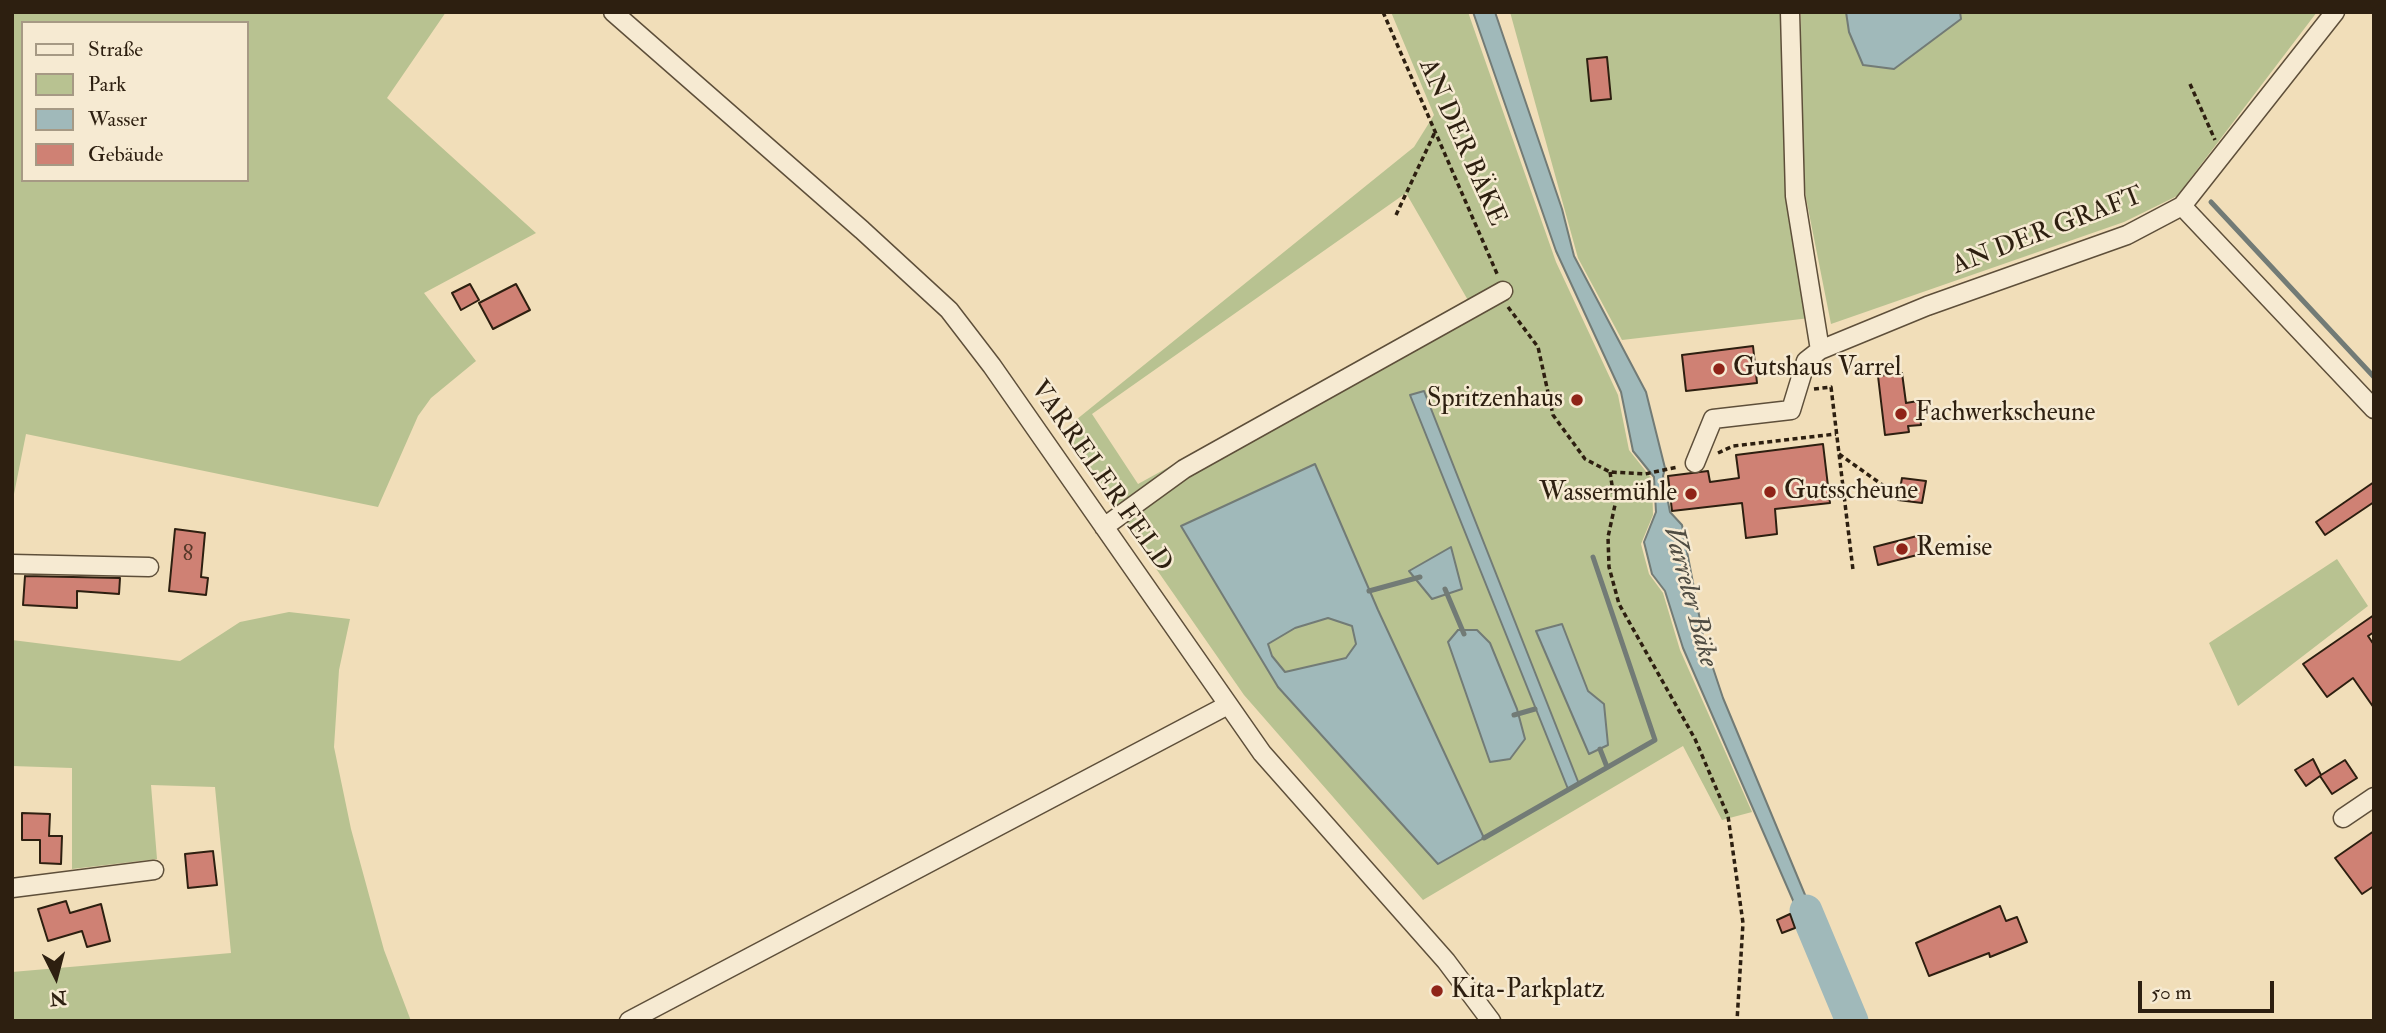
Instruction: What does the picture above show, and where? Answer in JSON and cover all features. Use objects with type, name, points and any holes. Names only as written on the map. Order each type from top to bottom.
[{"type":"street","name":"VARRELER FELD","points":[[614,12],[949,310],[992,366],[1226,706],[1304,803],[1446,961],[1491,1021]]},
{"type":"street","points":[[1695,463],[1713,419],[1791,410],[1805,361],[1820,350],[1795,196],[1790,12]]},
{"type":"street","points":[[2182,206],[2335,12]]},
{"type":"street","name":"AN DER GRAFT","points":[[1820,350],[1927,306],[2127,235],[2182,206],[2374,409]]},
{"type":"street","points":[[1104,527],[1184,469],[1503,291]]},
{"type":"street","points":[[12,564],[149,567]]},
{"type":"street","points":[[629,1021],[1226,706]]},
{"type":"street","points":[[2343,818],[2374,797]]},
{"type":"street","points":[[12,888],[154,870]]},
{"type":"path","name":"AN DER BÄKE","points":[[1382,12],[1488,250],[1503,291]]},
{"type":"path","points":[[2190,84],[2208,128],[2224,153]]},
{"type":"path","points":[[1396,215],[1435,131]]},
{"type":"path","points":[[1509,311],[1538,347],[1553,415],[1585,459],[1610,472],[1644,474],[1695,463],[1734,446],[1836,435]]},
{"type":"path","points":[[1807,390],[1831,387],[1853,570]]},
{"type":"path","points":[[1839,454],[1891,491]]},
{"type":"path","points":[[1610,472],[1615,505],[1608,537],[1609,567],[1619,604],[1695,738],[1728,816],[1743,923],[1737,1021]]},
{"type":"green space","points":[[12,12],[446,12],[387,98],[536,233],[424,293],[476,361],[431,398],[418,416],[378,507],[26,434],[12,504]]},
{"type":"green space","points":[[1391,12],[1468,12],[1556,262],[1618,395],[1629,450],[1652,479],[1653,515],[1641,544],[1649,574],[1663,593],[1680,650],[1752,812],[1722,820],[1683,746],[1423,900],[1244,695],[1061,432],[1414,147],[1434,115]],"holes":[[[1406,193],[1469,302],[1138,484],[1092,414]],[[1424,391],[1579,783],[1568,789],[1411,396]],[[1315,465],[1378,610],[1438,864],[1278,687],[1181,526]],[[1409,571],[1462,588],[1432,599]],[[1562,624],[1588,691],[1589,754],[1536,632]]]},
{"type":"green space","points":[[1510,12],[1781,12],[1810,318],[1622,340],[1578,258]]},
{"type":"green space","points":[[1801,12],[1846,12],[1849,32],[1960,19],[1960,12],[2317,12],[2177,196],[2124,222],[1831,324],[1806,198],[1800,144]]},
{"type":"green space","points":[[2337,559],[2368,606],[2238,706],[2209,643]]},
{"type":"green space","points":[[289,612],[350,619],[339,670],[334,747],[351,829],[384,950],[411,1021],[12,1021],[12,972],[231,953],[215,787],[151,785],[157,859],[72,869],[72,768],[12,766],[12,640],[180,661],[240,622]]},
{"type":"green space","points":[[1328,618],[1352,626],[1356,644],[1346,659],[1285,672],[1272,656],[1268,644],[1295,628]]},
{"type":"water","points":[[1473,12],[1495,12],[1562,209],[1574,256],[1646,392],[1665,468],[1663,476],[1670,512],[1682,525],[1704,641],[1723,698],[1823,938],[1823,952],[1812,944],[1683,648],[1665,591],[1652,574],[1644,542],[1656,512],[1654,477],[1633,451],[1621,392],[1556,251]]},
{"type":"water","points":[[1846,12],[1960,12],[1961,19],[1894,69],[1863,65],[1849,32]]},
{"type":"water","points":[[1424,391],[1579,784],[1568,789],[1410,395]]},
{"type":"water","points":[[1315,464],[1378,610],[1484,838],[1438,864],[1278,687],[1181,526]],"holes":[[[1328,618],[1352,626],[1356,644],[1346,658],[1285,672],[1272,656],[1268,644],[1295,628]]]},
{"type":"water","points":[[1451,547],[1462,589],[1432,599],[1409,571]]},
{"type":"water","points":[[1562,624],[1588,691],[1604,704],[1608,745],[1589,754],[1536,631]]},
{"type":"water","points":[[1458,630],[1477,630],[1490,643],[1517,709],[1525,739],[1510,759],[1490,762],[1448,642]]},
{"type":"building","points":[[1607,57],[1611,99],[1591,101],[1587,59]]},
{"type":"building","points":[[470,284],[479,300],[461,310],[452,293]]},
{"type":"building","points":[[516,284],[530,310],[493,329],[479,303]]},
{"type":"building","name":"Gutshaus Varrel","points":[[1753,346],[1757,383],[1686,391],[1682,355]]},
{"type":"building","name":"Fachwerkscheune","points":[[1902,373],[1906,403],[1918,401],[1921,425],[1908,426],[1909,432],[1885,435],[1878,376]]},
{"type":"building","name":"Gutsscheune","points":[[1823,444],[1830,503],[1775,509],[1777,534],[1746,538],[1742,503],[1672,511],[1668,476],[1708,471],[1710,482],[1739,478],[1736,455]]},
{"type":"building","points":[[1902,478],[1926,481],[1922,503],[1898,500]]},
{"type":"building","points":[[2374,482],[2374,502],[2325,535],[2316,522]]},
{"type":"building","points":[[175,529],[205,533],[201,577],[208,578],[206,595],[169,591]]},
{"type":"building","name":"Remise","points":[[1925,534],[1929,552],[1878,565],[1874,547]]},
{"type":"building","points":[[25,576],[120,578],[119,594],[77,591],[77,608],[23,605]]},
{"type":"building","points":[[2374,615],[2374,632],[2368,636],[2374,645],[2374,708],[2353,678],[2327,697],[2303,664]]},
{"type":"building","points":[[2313,759],[2321,775],[2345,760],[2357,778],[2332,794],[2320,776],[2306,786],[2295,770]]},
{"type":"building","points":[[22,813],[50,814],[49,836],[62,836],[61,864],[40,863],[40,840],[22,840]]},
{"type":"building","points":[[2374,831],[2374,886],[2362,894],[2335,858]]},
{"type":"building","points":[[213,851],[217,885],[188,888],[185,854]]},
{"type":"building","points":[[66,901],[70,913],[101,904],[110,941],[87,947],[82,931],[48,941],[38,909]]},
{"type":"building","points":[[2000,906],[2006,921],[2017,917],[2027,942],[1929,976],[1916,943]]},
{"type":"building","points":[[1790,914],[1795,928],[1782,933],[1777,920]]},
{"type":"waterway","points":[[2211,202],[2374,377]]},
{"type":"waterway","points":[[1484,838],[1655,740],[1593,557]]},
{"type":"waterway","points":[[1369,591],[1420,577]]},
{"type":"waterway","points":[[1445,589],[1464,634]]},
{"type":"waterway","points":[[1514,715],[1535,709]]},
{"type":"waterway","points":[[1600,749],[1607,767]]},
{"type":"waterway","name":"Varreler Bäke","points":[[1806,911],[1852,1021]]},
{"type":"place","name":"Gutshaus Varrel","points":[[1719,369]]},
{"type":"place","name":"Spritzenhaus","points":[[1577,400]]},
{"type":"place","name":"Fachwerkscheune","points":[[1901,414]]},
{"type":"place","name":"Gutsscheune","points":[[1770,492]]},
{"type":"place","name":"Wassermühle","points":[[1691,494]]},
{"type":"place","name":"Remise","points":[[1902,549]]},
{"type":"place","name":"Kita-Parkplatz","points":[[1437,991]]}]
